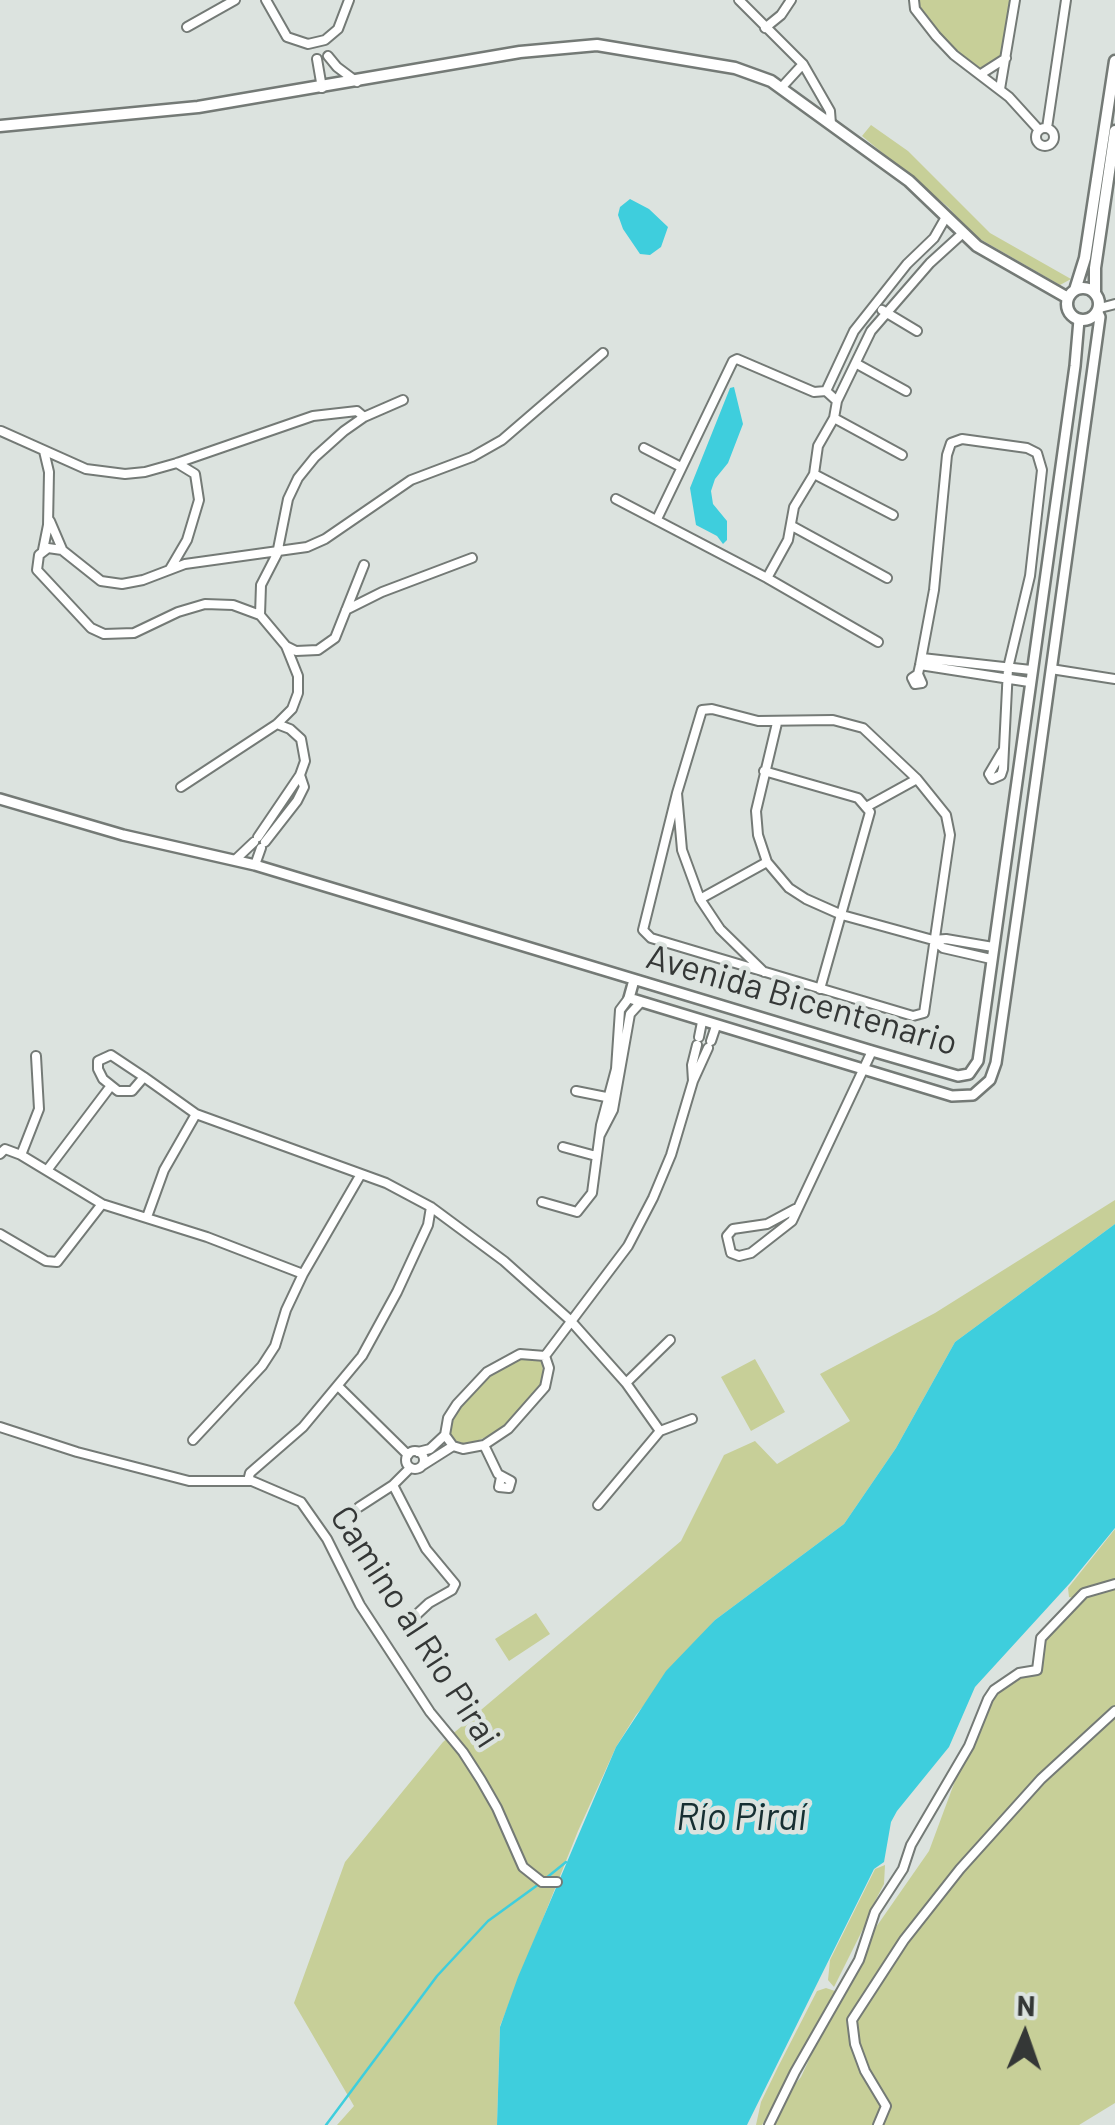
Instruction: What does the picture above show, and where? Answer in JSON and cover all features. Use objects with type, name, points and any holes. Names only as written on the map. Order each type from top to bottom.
[{"type":"main road","points":[[0,126],[198,107],[578,44],[736,68],[782,88],[909,182],[963,233],[1012,268],[1072,294],[1086,288],[1095,293]]},
{"type":"main road","points":[[1115,60],[1085,258],[1072,294],[1070,314],[1078,320],[1089,320],[1099,310],[1095,268],[1115,130]]},
{"type":"street","points":[[187,27],[236,0]]},
{"type":"street","points":[[266,0],[286,36],[312,43],[325,40],[344,19],[349,0]]},
{"type":"street","points":[[739,0],[803,64],[830,111],[831,124]]},
{"type":"street","points":[[765,28],[791,0]]},
{"type":"street","points":[[914,0],[914,9],[954,55],[1000,89],[1043,129],[1066,0]]},
{"type":"street","points":[[1000,89],[1016,0]]},
{"type":"street","points":[[325,40],[332,63],[357,82]]},
{"type":"street","points":[[312,43],[322,88]]},
{"type":"street","points":[[980,74],[1006,58]]},
{"type":"street","points":[[782,88],[803,64]]},
{"type":"street","points":[[826,391],[854,330],[934,238],[946,217]]},
{"type":"street","points":[[766,578],[788,540],[794,507],[814,474],[818,446],[834,418],[837,401],[866,340],[886,312],[963,233]]},
{"type":"street","points":[[934,238],[946,248]]},
{"type":"street","points":[[1099,310],[1115,304]]},
{"type":"street","points":[[874,305],[917,331]]},
{"type":"street","name":"Avenida Bicentenario","points":[[628,998],[952,1096],[981,1090],[990,1080],[996,1063],[1020,894],[1099,310]]},
{"type":"street","name":"Avenida Bicentenario","points":[[0,800],[123,835],[255,865],[872,1051],[958,1076],[969,1074],[978,1060],[1075,366],[1078,320]]},
{"type":"street","points":[[48,516],[62,550],[101,582],[122,584],[202,561],[277,554],[325,540],[412,480],[472,457],[502,440],[603,353]]},
{"type":"street","points":[[657,520],[732,360],[814,392],[826,391],[837,401]]},
{"type":"street","points":[[857,364],[906,391]]},
{"type":"street","points":[[1075,366],[1093,367]]},
{"type":"street","points":[[260,615],[261,584],[277,554],[288,498],[298,478],[314,458],[364,417],[403,400]]},
{"type":"street","points":[[1,430],[86,469],[145,472],[313,416],[358,412],[364,417]]},
{"type":"street","points":[[834,418],[902,454]]},
{"type":"street","points":[[1066,432],[1084,434]]},
{"type":"street","points":[[1002,752],[1008,673],[1030,576],[1042,470],[1036,453],[1027,448],[962,439],[951,443],[947,455],[934,590],[920,666],[1008,673],[1031,670]]},
{"type":"street","points":[[644,448],[680,467]]},
{"type":"street","points":[[44,451],[49,472],[48,516],[43,551],[36,559],[37,570],[91,628],[104,634],[134,633],[205,604],[233,605],[260,615],[286,646],[298,676],[298,693],[292,709],[276,724],[181,787]]},
{"type":"street","points":[[170,569],[187,540],[199,500],[198,482],[190,468],[177,463]]},
{"type":"street","points":[[814,474],[893,515]]},
{"type":"street","points":[[616,499],[878,642]]},
{"type":"street","points":[[792,526],[887,578]]},
{"type":"street","points":[[187,540],[191,553],[202,561]]},
{"type":"street","points":[[43,551],[62,550]]},
{"type":"street","points":[[346,610],[472,558]]},
{"type":"street","points":[[286,646],[307,652],[335,638],[364,566]]},
{"type":"street","points":[[1051,670],[1115,678]]},
{"type":"street","points":[[1008,673],[1029,682]]},
{"type":"street","points":[[702,710],[777,722],[833,720],[863,728],[916,778],[949,825],[924,1013],[913,1016],[764,972],[651,938],[643,930],[702,710]]},
{"type":"street","points":[[777,722],[756,811],[758,835],[767,862],[789,888],[842,915],[933,940],[993,946]]},
{"type":"street","points":[[235,860],[257,845],[300,775],[305,751],[301,739],[276,724]]},
{"type":"street","points":[[764,770],[858,798],[868,806],[870,819],[820,988]]},
{"type":"street","points":[[868,806],[916,778]]},
{"type":"street","points":[[677,793],[682,850],[700,899],[720,929],[764,972]]},
{"type":"street","points":[[255,865],[257,845]]},
{"type":"street","points":[[700,899],[767,862]]},
{"type":"street","points":[[1000,892],[1020,894]]},
{"type":"street","points":[[933,940],[943,948],[991,958]]},
{"type":"street","points":[[542,1202],[568,1212],[583,1209],[592,1193],[606,1096],[616,1069],[620,1010],[634,980]]},
{"type":"street","points":[[600,1135],[613,1110],[630,1014],[642,1002],[647,984]]},
{"type":"street","points":[[986,996],[994,1002],[1005,998]]},
{"type":"street","points":[[693,1081],[692,1065],[708,1002]]},
{"type":"street","points":[[544,1356],[628,1246],[653,1198],[671,1155],[693,1081],[710,1045],[720,1006]]},
{"type":"street","points":[[796,1209],[767,1224],[733,1229],[727,1236],[730,1252],[739,1256],[751,1253],[784,1230],[796,1209],[872,1051]]},
{"type":"street","points":[[144,1078],[132,1091],[110,1087],[98,1070],[98,1061],[111,1055],[196,1114],[386,1183],[431,1207],[504,1260],[570,1320],[626,1383],[660,1431]]},
{"type":"street","points":[[21,1155],[38,1109],[36,1056]]},
{"type":"street","points":[[978,1060],[996,1063]]},
{"type":"street","points":[[48,1169],[110,1087]]},
{"type":"street","points":[[576,1091],[606,1096]]},
{"type":"street","points":[[148,1217],[164,1170],[196,1114]]},
{"type":"street","points":[[564,1147],[596,1156]]},
{"type":"street","points":[[0,1154],[5,1150],[21,1155],[102,1204],[303,1274]]},
{"type":"street","points":[[193,1440],[262,1366],[275,1346],[303,1274],[361,1174]]},
{"type":"street","points":[[0,1234],[46,1261],[56,1262],[102,1204]]},
{"type":"street","points":[[248,1481],[250,1473],[302,1427],[362,1356],[428,1225],[431,1207]]},
{"type":"street","points":[[428,1225],[452,1222]]},
{"type":"street","points":[[626,1383],[670,1340]]},
{"type":"street","points":[[410,1468],[407,1463],[413,1454],[430,1449],[444,1436],[448,1418],[457,1404],[487,1372],[520,1354],[544,1356]]},
{"type":"street","points":[[444,1436],[453,1446],[463,1449],[484,1445],[508,1429],[546,1387],[549,1368],[544,1356]]},
{"type":"street","points":[[339,1387],[413,1454],[424,1458],[422,1466]]},
{"type":"street","points":[[598,1505],[660,1431],[692,1419]]},
{"type":"street","name":"Camino al Rio Pirai","points":[[0,1427],[189,1481],[248,1481],[301,1502],[327,1539],[360,1605],[430,1712],[472,1766],[497,1808],[523,1867],[542,1882],[557,1882]]},
{"type":"street","points":[[484,1445],[502,1477]]},
{"type":"street","points":[[360,1506],[393,1485],[410,1468],[422,1466],[453,1446]]},
{"type":"street","points":[[393,1485],[426,1549],[455,1584],[414,1617]]},
{"type":"street","points":[[769,2125],[859,1960],[875,1912],[903,1869],[911,1846],[969,1746],[988,1699],[994,1690],[1020,1672],[1037,1670],[1041,1638],[1084,1593],[1115,1584]]},
{"type":"street","points":[[878,2125],[886,2106],[865,2070],[852,2034],[852,2020],[904,1940],[960,1869],[1041,1779],[1115,1710]]},
{"type":"green space","points":[[918,0],[1011,0],[1002,57],[981,70],[938,34],[920,10]]},
{"type":"green space","points":[[871,125],[908,151],[990,233],[1071,279],[1060,285],[973,235],[948,207],[862,136]]},
{"type":"green space","points":[[1115,1200],[1115,1224],[955,1342],[896,1448],[844,1524],[715,1620],[636,1715],[616,1747],[578,1831],[500,2026],[497,2125],[337,2125],[354,2106],[294,2003],[345,1862],[443,1742],[681,1541],[724,1455],[755,1441],[777,1464],[850,1421],[820,1374],[935,1313]]},
{"type":"green space","points":[[518,1357],[536,1357],[542,1362],[544,1380],[538,1391],[508,1424],[489,1436],[466,1445],[453,1442],[448,1432],[461,1403],[493,1372]]},
{"type":"green space","points":[[755,1359],[785,1412],[751,1431],[721,1377]]},
{"type":"green space","points":[[1115,1529],[1115,1582],[1069,1597],[1068,1588]]},
{"type":"green space","points":[[1115,1587],[1115,1708],[1038,1779],[917,1926],[850,2028],[884,2107],[876,2125],[770,2125],[801,2077],[858,1953],[929,1851],[962,1762],[995,1691],[1020,1675],[1037,1673],[1043,1639],[1085,1594]]},
{"type":"green space","points":[[536,1613],[550,1634],[509,1661],[495,1639]]},
{"type":"green space","points":[[1115,1714],[1115,2103],[1079,2125],[881,2125],[888,2106],[860,2052],[854,2021],[906,1942],[955,1880],[1030,1793]]},
{"type":"green space","points":[[885,1865],[884,1884],[872,1907],[869,1925],[863,1929],[834,1987],[828,1980],[830,1960],[875,1869]]},
{"type":"green space","points":[[817,1991],[835,1991],[829,2004],[782,2093],[762,2125],[756,2125],[761,2102],[778,2067]]},
{"type":"water","points":[[630,199],[649,209],[668,227],[661,247],[650,255],[640,254],[618,215],[620,207]]},
{"type":"water","points":[[734,387],[743,424],[728,463],[711,491],[713,504],[727,521],[727,540],[723,544],[717,536],[696,525],[690,488],[730,388]]},
{"type":"water","name":"Río Piraí","points":[[1115,1224],[1115,1528],[975,1687],[949,1747],[897,1811],[891,1822],[884,1862],[874,1869],[747,2125],[497,2125],[500,2027],[518,1977],[616,1747],[666,1671],[715,1620],[844,1524],[896,1448],[955,1342]]},
{"type":"waterway","name":"Río Piraí","points":[[545,1879],[566,1862]]},
{"type":"waterway","name":"Río Piraí","points":[[326,2125],[437,1976],[488,1921],[539,1884]]}]
